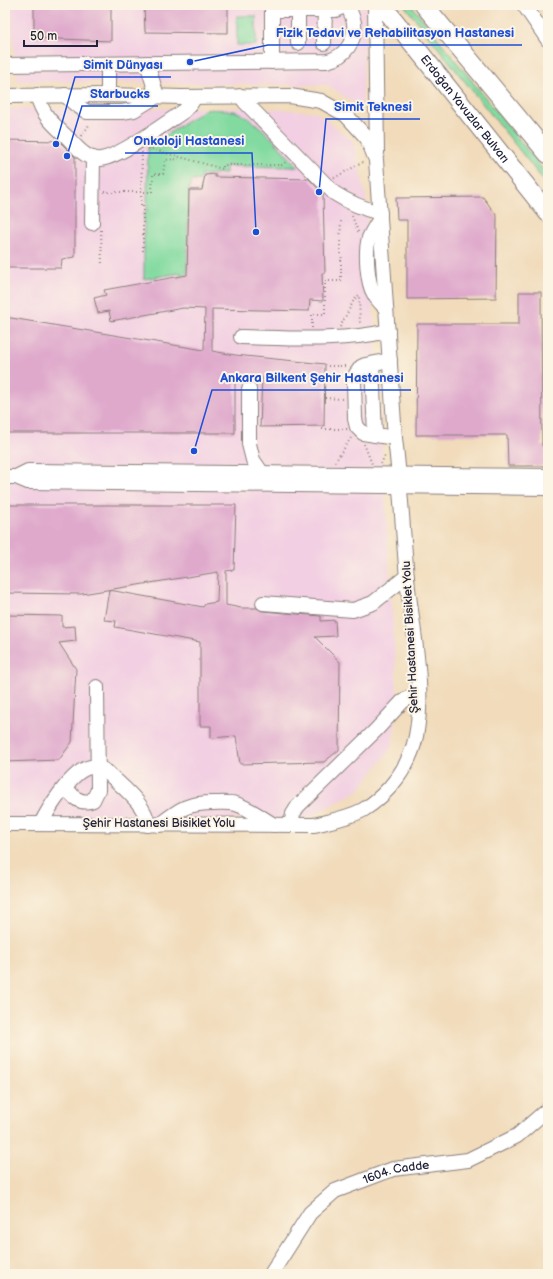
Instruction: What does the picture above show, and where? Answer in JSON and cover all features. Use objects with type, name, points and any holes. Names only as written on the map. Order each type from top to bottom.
[{"type":"main road","name":"Erdoğan Yavuzlar Bulvarı","points":[[382,5],[548,213]]},
{"type":"main road","points":[[424,5],[546,151]]},
{"type":"street","points":[[5,65],[272,62],[327,61],[335,59],[349,47],[354,31],[354,22],[347,5],[335,10],[298,7],[272,7],[272,62]]},
{"type":"street","points":[[368,162],[376,5]]},
{"type":"street","points":[[524,5],[548,40]]},
{"type":"street","points":[[298,7],[298,43]]},
{"type":"street","points":[[324,43],[325,10]]},
{"type":"street","points":[[147,63],[157,96]]},
{"type":"street","points":[[108,64],[108,95]]},
{"type":"street","points":[[37,95],[43,111],[49,120],[82,152],[93,158],[101,159],[110,157],[134,144],[184,111],[190,105],[195,96]]},
{"type":"street","points":[[65,95],[75,104],[88,112],[122,112],[134,110],[157,96]]},
{"type":"street","points":[[5,96],[290,96],[321,101],[346,115],[367,138],[368,162],[380,216],[395,438],[419,698],[416,737],[408,761],[396,781],[380,798],[362,810],[339,819],[314,825],[5,824]]},
{"type":"street","points":[[241,96],[245,102],[334,193],[349,202],[380,216]]},
{"type":"street","points":[[93,158],[96,226]]},
{"type":"street","points":[[241,337],[346,337],[371,335],[388,331]]},
{"type":"street","points":[[390,360],[361,367],[354,377],[355,423],[368,437],[395,438]]},
{"type":"street","points":[[368,437],[372,364]]},
{"type":"street","points":[[249,389],[248,444],[253,460],[262,473]]},
{"type":"street","points":[[10,477],[28,471],[262,473],[548,488]]},
{"type":"street","points":[[10,477],[28,482],[400,481],[548,476]]},
{"type":"street","points":[[263,603],[353,610],[373,603],[397,586],[407,576]]},
{"type":"street","points":[[66,786],[72,796],[76,799],[88,802],[93,800],[98,790],[97,687]]},
{"type":"street","points":[[291,825],[293,814],[298,806],[376,730],[402,702],[408,698],[419,698]]},
{"type":"street","points":[[41,824],[51,806],[75,776],[85,768],[98,767],[107,772],[140,805],[154,825]]},
{"type":"street","points":[[154,825],[188,806],[198,803],[228,803],[237,805],[274,825]]},
{"type":"street","name":"1604. Cadde","points":[[271,1274],[310,1213],[335,1191],[394,1169],[468,1160],[517,1136],[548,1109]]},
{"type":"path","points":[[78,139],[88,127],[89,117]]},
{"type":"path","points":[[143,252],[143,205],[141,205],[142,147],[223,169],[223,165],[282,165],[291,157]]},
{"type":"path","points":[[101,192],[152,192],[153,174],[163,174],[164,160],[181,158]]},
{"type":"path","points":[[329,181],[368,162]]},
{"type":"path","points":[[350,212],[360,239],[363,232]]},
{"type":"path","points":[[312,329],[312,314],[325,314],[325,281],[341,281],[341,221]]},
{"type":"path","points":[[96,226],[102,266]]},
{"type":"path","points":[[339,330],[347,311],[359,295],[360,331]]},
{"type":"path","points":[[322,429],[350,430]]},
{"type":"path","points":[[334,463],[351,436],[355,439]]},
{"type":"path","points":[[368,437],[372,464],[378,469],[383,460]]},
{"type":"shaded area","points":[[12,5],[364,5],[366,7],[362,108],[327,85],[18,81],[13,42]]},
{"type":"shaded area","points":[[257,108],[316,112],[353,141],[366,197],[398,706],[392,747],[359,790],[305,819],[5,819],[5,109]]},
{"type":"green space","points":[[404,5],[411,5],[548,176],[548,186]]},
{"type":"green space","points":[[237,16],[256,16],[256,45],[237,45]]},
{"type":"green space","points":[[206,109],[233,111],[245,116],[261,128],[298,167],[226,166],[226,173],[201,175],[201,180],[192,181],[189,190],[187,276],[183,277],[181,273],[144,279],[144,212],[147,212],[148,147]]},
{"type":"building","points":[[34,5],[111,5],[111,41],[34,38]]},
{"type":"building","points":[[144,5],[228,5],[228,33],[145,32]]},
{"type":"building","points":[[5,140],[59,141],[75,157],[75,257],[62,259],[61,268],[5,268]]},
{"type":"building","points":[[215,174],[215,177],[309,179],[323,194],[325,273],[322,273],[323,301],[310,300],[309,311],[212,309],[212,351],[235,355],[325,364],[324,426],[260,427],[262,377],[235,378],[235,433],[5,433],[5,317],[204,350],[205,309],[183,308],[111,321],[109,311],[98,313],[94,298],[106,295],[104,290],[187,275],[189,190],[202,190],[205,175]]},
{"type":"building","points":[[483,197],[497,216],[496,298],[407,299],[407,220],[397,220],[396,198]]},
{"type":"building","points":[[519,292],[541,292],[542,446],[548,445],[548,466],[508,466],[507,435],[416,435],[417,324],[519,324]]},
{"type":"building","points":[[5,505],[236,505],[234,570],[226,571],[226,605],[241,608],[257,608],[262,611],[321,616],[321,621],[335,620],[336,636],[315,637],[340,662],[339,750],[324,762],[240,764],[236,736],[211,738],[211,726],[200,726],[200,642],[115,627],[116,621],[104,620],[109,590],[203,607],[205,604],[217,602],[218,572],[82,594],[5,593]]},
{"type":"building","points":[[5,615],[62,616],[62,627],[75,626],[76,641],[59,643],[76,669],[72,742],[59,760],[5,762]]},
{"type":"place","name":"Fizik Tedavi ve Rehabilitasyon Hastanesi","points":[[190,62]]},
{"type":"place","name":"Simit Dünyası","points":[[56,144]]},
{"type":"place","name":"Starbucks","points":[[67,156]]},
{"type":"place","name":"Simit Teknesi","points":[[319,192]]},
{"type":"place","name":"Onkoloji Hastanesi","points":[[256,232]]},
{"type":"place","name":"Ankara Bilkent Şehir Hastanesi","points":[[194,451]]}]
